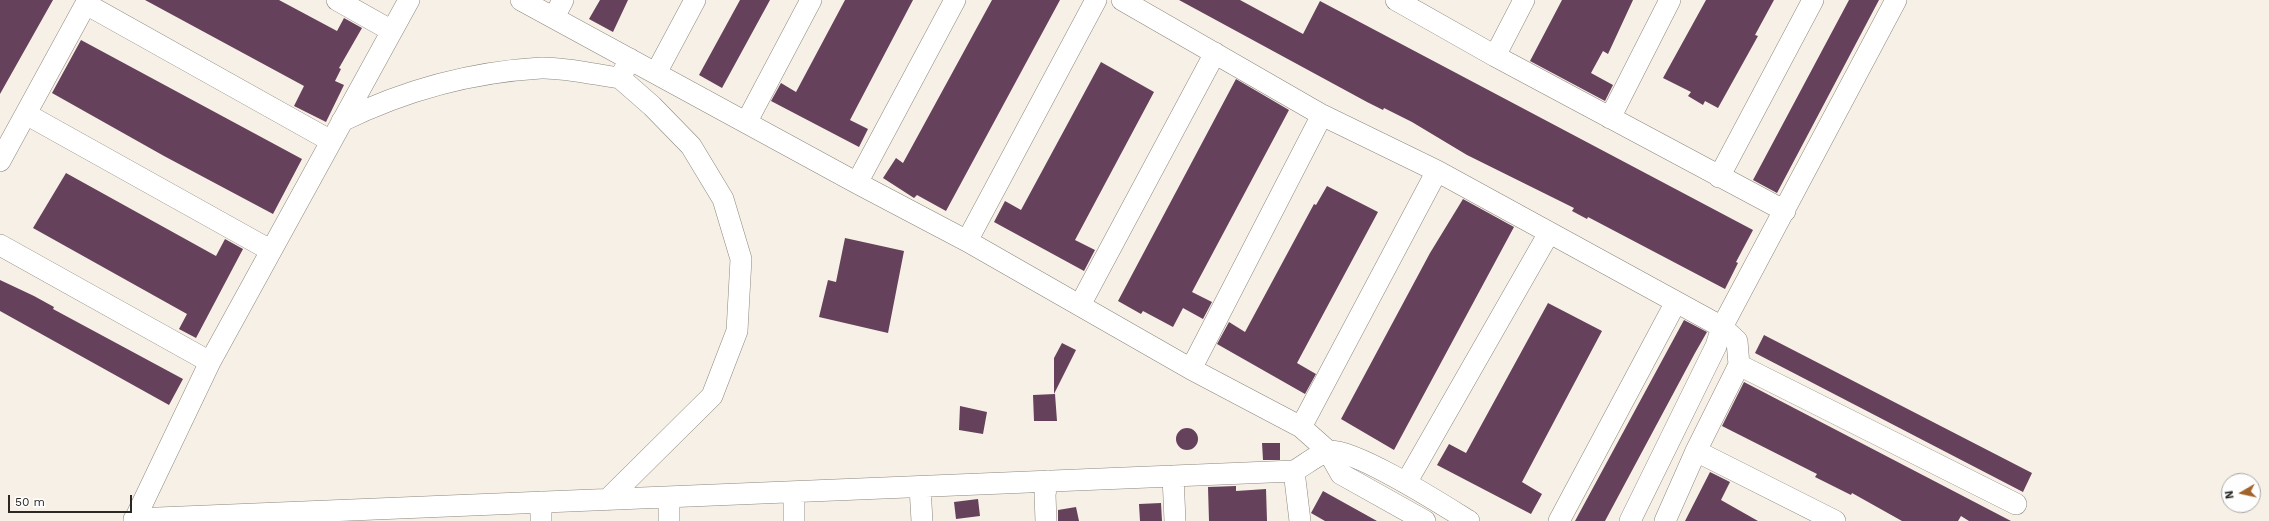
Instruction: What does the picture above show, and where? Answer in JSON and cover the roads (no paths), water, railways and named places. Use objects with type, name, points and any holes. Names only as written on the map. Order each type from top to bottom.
[{"type":"lane","points":[[337,0],[392,31]]},
{"type":"lane","points":[[408,0],[210,362],[134,520],[541,512],[607,500],[1294,471],[1328,451],[1351,455],[1406,483],[1469,521]]},
{"type":"lane","points":[[521,0],[558,9],[630,59],[857,183],[967,241],[1191,369],[1301,427],[1328,451],[1341,474],[1421,520]]},
{"type":"lane","points":[[656,73],[695,0]]},
{"type":"lane","points":[[746,121],[812,0]]},
{"type":"lane","points":[[857,183],[955,0]]},
{"type":"lane","points":[[967,241],[1096,0]]},
{"type":"lane","points":[[1122,0],[1322,115],[1437,171],[1722,327],[1737,341],[1739,365],[1696,451],[1665,521]]},
{"type":"lane","points":[[1396,0],[1495,56],[1785,211]]},
{"type":"lane","points":[[1495,56],[1524,0]]},
{"type":"lane","points":[[1610,118],[1670,0]]},
{"type":"lane","points":[[1719,177],[1813,0]]},
{"type":"lane","points":[[1630,521],[1716,346],[1722,327],[1896,0]]},
{"type":"lane","points":[[0,161],[87,2],[331,141]]},
{"type":"lane","points":[[1080,305],[1215,53]]},
{"type":"lane","points":[[620,78],[630,59]]},
{"type":"lane","points":[[342,121],[376,104],[454,80],[542,68],[620,78],[652,106],[691,146],[723,199],[741,259],[737,331],[712,396],[607,500]]},
{"type":"lane","points":[[26,114],[270,250]]},
{"type":"lane","points":[[1191,369],[1322,115]]},
{"type":"lane","points":[[1301,427],[1437,171]]},
{"type":"lane","points":[[1406,483],[1549,233]]},
{"type":"lane","points":[[0,245],[210,362]]},
{"type":"lane","points":[[1559,521],[1676,302]]},
{"type":"lane","points":[[1739,365],[2016,504]]},
{"type":"lane","points":[[1696,451],[1835,521]]},
{"type":"lane","points":[[1294,471],[1300,521]]},
{"type":"lane","points":[[1173,476],[1175,521]]},
{"type":"lane","points":[[1046,521],[1045,495],[1047,481]]},
{"type":"lane","points":[[920,487],[922,521]]},
{"type":"lane","points":[[794,492],[794,521]]},
{"type":"lane","points":[[669,497],[669,521]]}]
